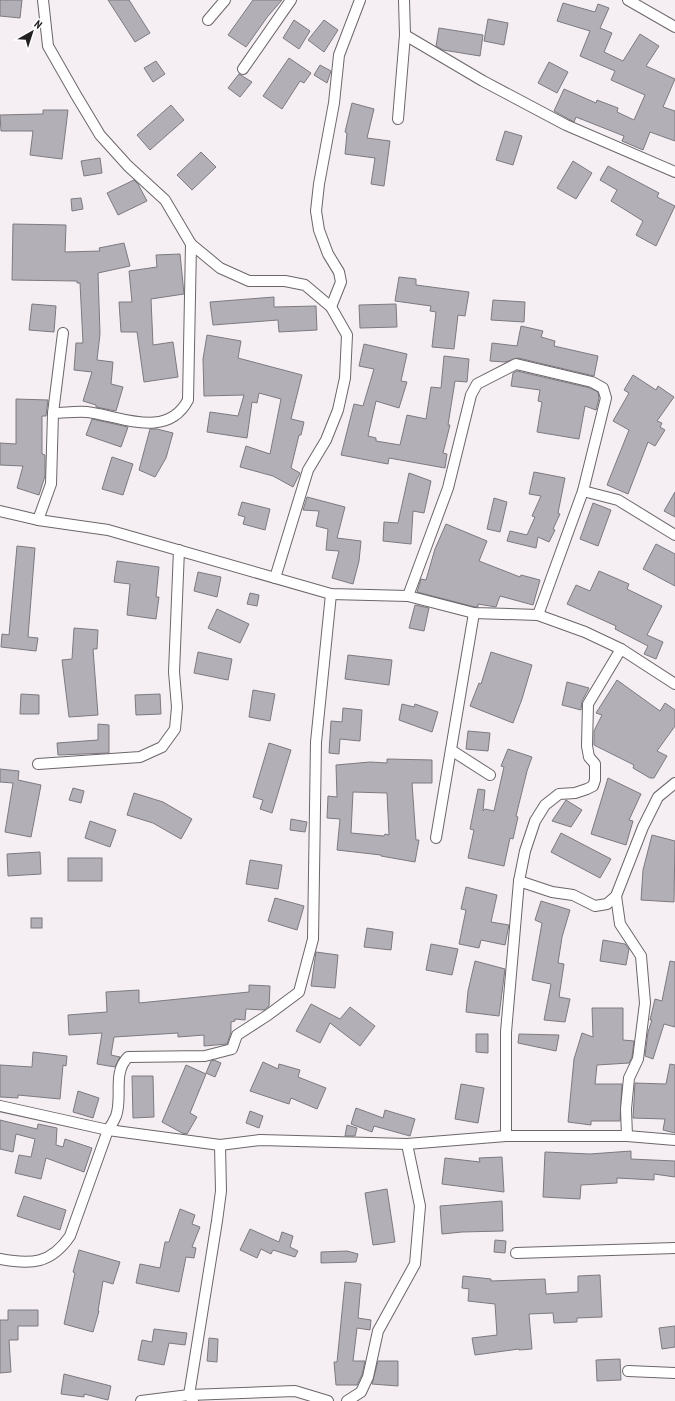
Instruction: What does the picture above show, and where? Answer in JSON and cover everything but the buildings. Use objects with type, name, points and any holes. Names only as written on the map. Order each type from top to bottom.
[{"type":"street","points":[[43,0],[48,46],[100,135],[128,166],[165,200],[192,244],[220,268],[249,281],[285,281],[305,285],[331,307],[347,335],[345,378],[338,410],[326,440],[308,470],[275,578]]},
{"type":"street","points":[[208,20],[225,0]]},
{"type":"street","points":[[243,69],[291,0]]},
{"type":"street","points":[[331,307],[341,282],[339,272],[328,254],[319,230],[316,211],[318,191],[334,103],[339,55],[360,0]]},
{"type":"street","points":[[398,119],[405,35],[404,0]]},
{"type":"street","points":[[628,0],[675,27]]},
{"type":"street","points":[[405,35],[483,81],[566,125],[675,172]]},
{"type":"street","points":[[53,413],[86,412],[109,418],[144,423],[162,421],[178,415],[188,400],[192,244]]},
{"type":"street","points":[[38,520],[51,484],[53,413],[62,333]]},
{"type":"street","points":[[408,596],[448,488],[471,395],[477,384],[516,364],[592,382],[603,388],[606,398],[583,491],[538,615]]},
{"type":"street","points":[[583,491],[618,500],[675,535]]},
{"type":"street","points":[[0,512],[38,520],[108,530],[331,594],[408,596],[474,613],[538,615],[585,632],[620,649],[675,684]]},
{"type":"street","points":[[38,764],[140,757],[162,747],[175,729],[177,707],[174,672],[179,550]]},
{"type":"street","points":[[0,1259],[24,1264],[52,1256],[62,1248],[76,1222],[108,1130],[116,1115],[120,1070],[123,1062],[128,1057],[205,1056],[232,1049],[237,1035],[268,1015],[299,992],[313,939],[316,742],[331,594]]},
{"type":"street","points":[[436,838],[474,613]]},
{"type":"street","points":[[506,1136],[506,1032],[519,881],[525,851],[534,821],[545,805],[559,794],[587,789],[592,786],[595,780],[595,764],[590,757],[587,746],[588,704],[620,649]]},
{"type":"street","points":[[451,750],[490,775]]},
{"type":"street","points":[[519,881],[552,892],[573,895],[595,906],[607,904],[616,896],[643,827],[658,797],[675,783]]},
{"type":"street","points":[[616,896],[620,924],[640,956],[645,1003],[638,1059],[629,1078],[626,1109],[627,1136]]},
{"type":"street","points":[[0,1106],[108,1130],[220,1145],[260,1140],[407,1144],[506,1136],[627,1136],[675,1140]]},
{"type":"street","points":[[347,1401],[361,1392],[368,1377],[378,1331],[415,1264],[420,1206],[407,1144]]},
{"type":"street","points":[[191,1398],[221,1191],[220,1145]]},
{"type":"street","points":[[516,1253],[675,1248]]},
{"type":"street","points":[[628,1371],[675,1373]]},
{"type":"street","points":[[141,1401],[295,1391],[328,1401]]}]
